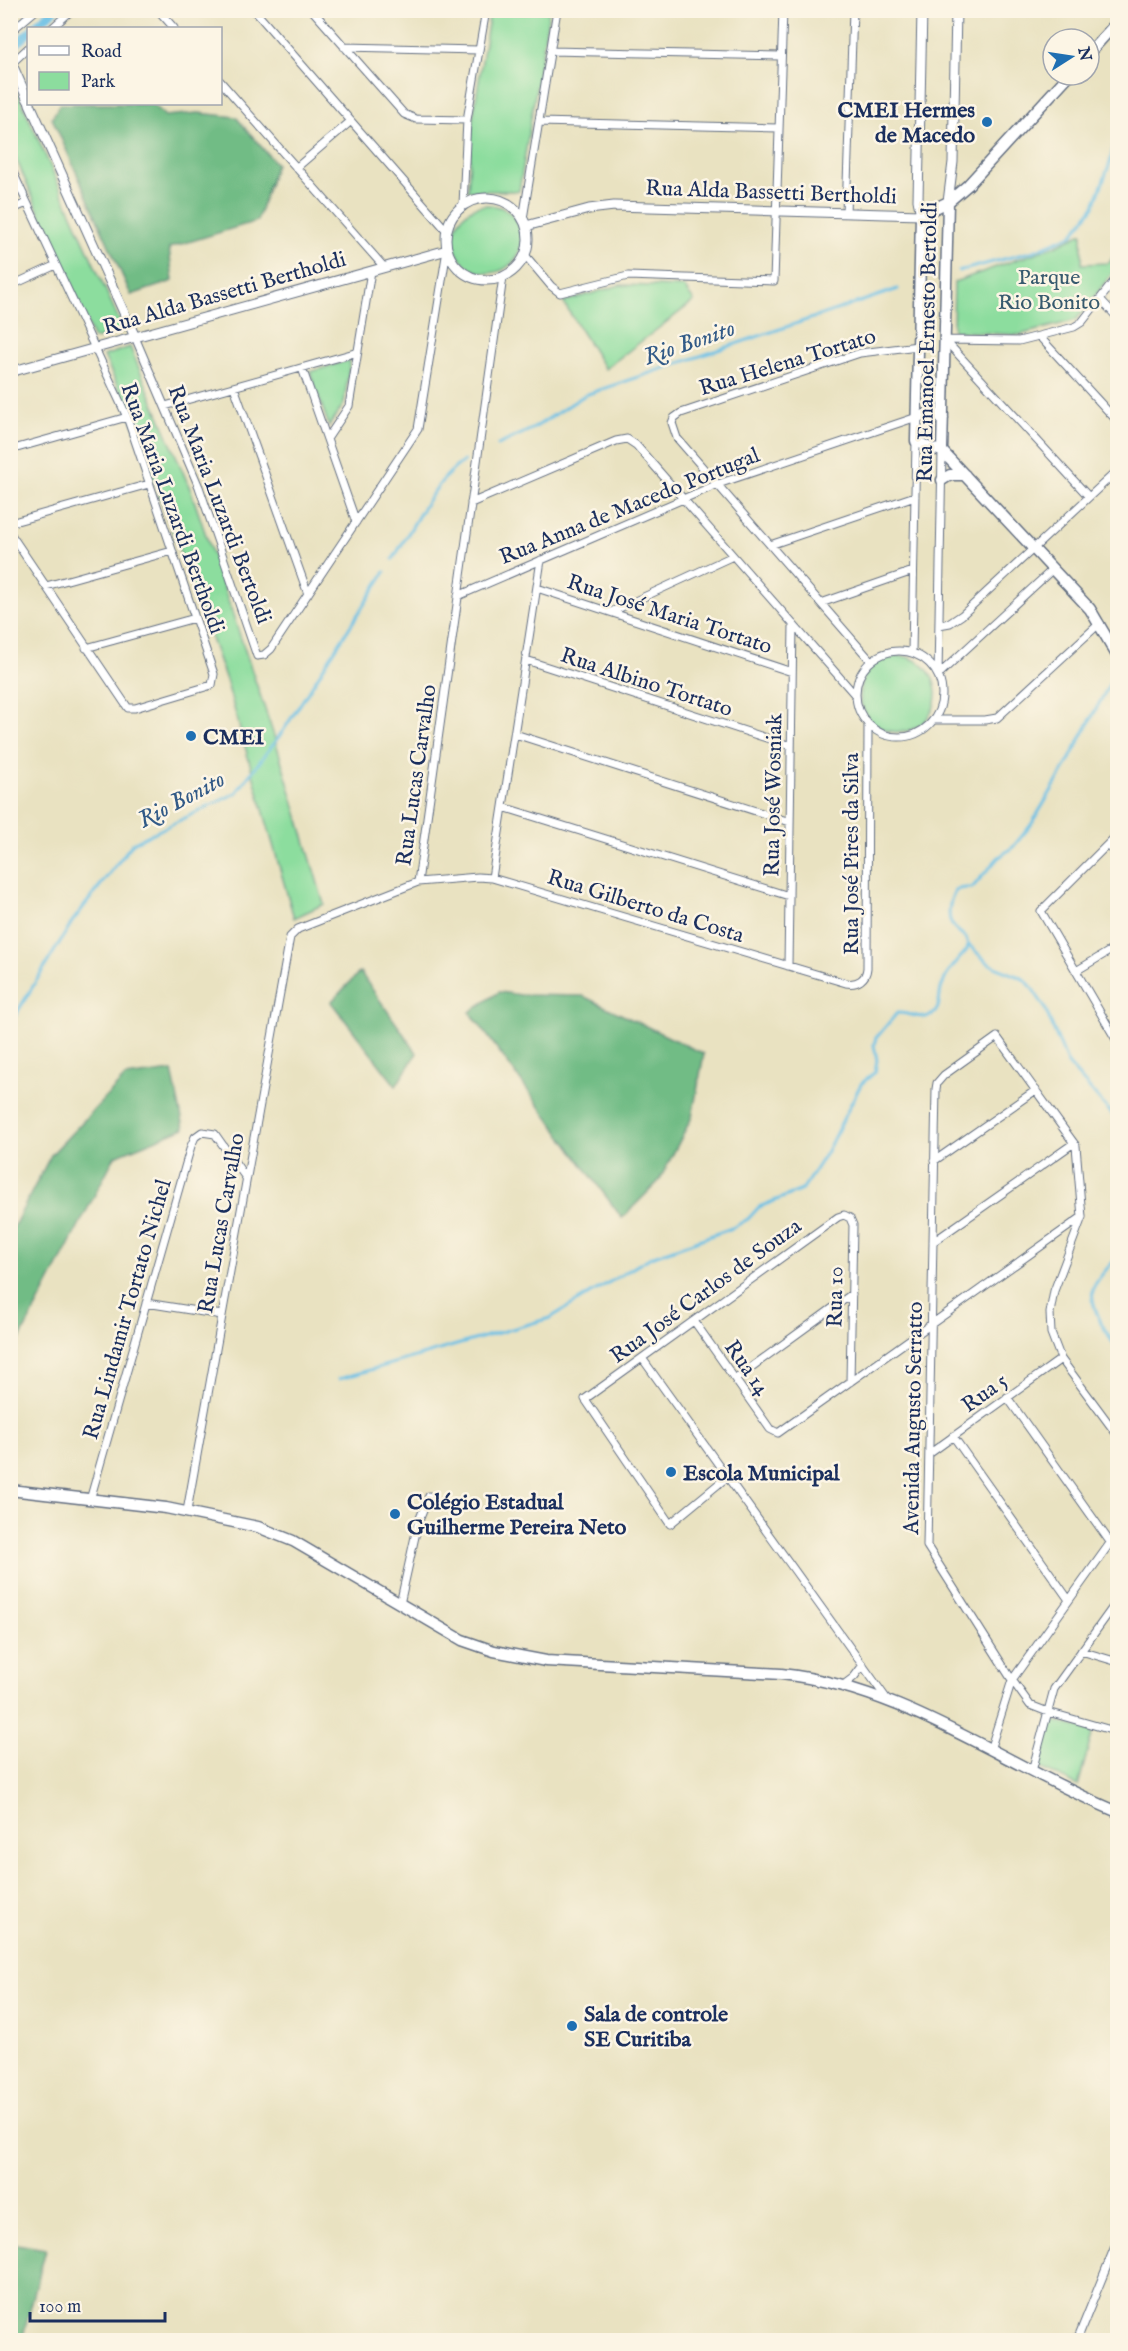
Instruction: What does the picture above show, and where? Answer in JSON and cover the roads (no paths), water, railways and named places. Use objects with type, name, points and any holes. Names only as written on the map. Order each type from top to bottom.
[{"type":"main road","points":[[1101,40],[1118,21]]},
{"type":"main road","name":"Rua Alda Bassetti Bertholdi","points":[[921,214],[948,201],[968,185],[1058,87]]},
{"type":"main road","name":"Rua Emanoel Ernesto Bertoldi","points":[[942,451],[948,201]]},
{"type":"main road","name":"Rua Emanoel Ernesto Bertoldi","points":[[916,441],[921,214]]},
{"type":"main road","points":[[916,417],[932,412],[943,418]]},
{"type":"main road","points":[[916,441],[942,451],[1053,569],[1090,609],[1118,657]]},
{"type":"main road","points":[[942,480],[950,475],[964,475]]},
{"type":"main road","points":[[10,1490],[187,1511],[243,1522],[277,1533],[462,1640],[494,1652],[529,1659],[782,1674],[813,1678],[842,1686],[890,1702],[952,1728],[1032,1771],[1118,1812]]},
{"type":"street","points":[[10,32],[36,10]]},
{"type":"street","points":[[52,27],[72,10]]},
{"type":"street","points":[[158,10],[173,27]]},
{"type":"street","points":[[254,10],[447,231]]},
{"type":"street","points":[[312,10],[400,111],[408,117],[468,120]]},
{"type":"street","points":[[463,205],[468,120],[486,10]]},
{"type":"street","points":[[447,250],[453,262],[469,276],[490,280],[512,272],[525,255],[528,245],[524,222],[557,10]]},
{"type":"street","points":[[525,255],[551,286],[560,293],[628,276],[774,281],[783,10]]},
{"type":"street","points":[[846,213],[853,10]]},
{"type":"street","name":"Rua Emanoel Ernesto Bertoldi","points":[[921,214],[918,200],[922,10]]},
{"type":"street","name":"Rua Emanoel Ernesto Bertoldi","points":[[948,201],[953,162],[956,10]]},
{"type":"street","points":[[344,47],[479,50]]},
{"type":"street","points":[[11,61],[27,49]]},
{"type":"street","points":[[550,51],[781,56]]},
{"type":"street","name":"Rua Maria Luzardi Bertoldi","points":[[11,61],[27,97]]},
{"type":"street","points":[[222,83],[384,267]]},
{"type":"street","name":"Rua Maria Luzardi Bertoldi","points":[[30,105],[135,337],[199,487],[257,656],[264,656],[269,652],[308,594]]},
{"type":"street","points":[[297,168],[351,121]]},
{"type":"street","points":[[539,122],[779,128]]},
{"type":"street","points":[[10,166],[95,348]]},
{"type":"street","points":[[308,594],[418,429],[447,250],[447,231],[455,213],[463,205],[473,200],[496,199],[507,203],[524,222]]},
{"type":"street","points":[[10,210],[27,202]]},
{"type":"street","name":"Rua Alda Bassetti Bertholdi","points":[[524,222],[614,206],[921,214]]},
{"type":"street","name":"Rua Alda Bassetti Bertholdi","points":[[10,372],[447,250]]},
{"type":"street","points":[[10,286],[56,265]]},
{"type":"street","points":[[327,440],[349,406],[371,271]]},
{"type":"street","points":[[945,340],[1013,341],[1079,325],[1118,276]]},
{"type":"street","name":"Rua Lucas Carvalho","points":[[187,1511],[290,937],[298,929],[418,882],[503,277]]},
{"type":"street","points":[[1100,298],[1118,318]]},
{"type":"street","points":[[1039,336],[1118,422]]},
{"type":"street","points":[[945,340],[1089,496]]},
{"type":"street","name":"Rua Helena Tortato","points":[[718,484],[677,438],[672,423],[674,418],[681,413],[860,353],[918,346]]},
{"type":"street","name":"Rua Maria Luzardi Bertholdi","points":[[86,648],[128,708],[209,687],[214,682],[214,674],[126,417],[95,348]]},
{"type":"street","points":[[165,406],[358,352]]},
{"type":"street","points":[[302,368],[356,522]]},
{"type":"street","points":[[234,387],[308,594]]},
{"type":"street","points":[[10,450],[126,417]]},
{"type":"street","name":"Rua Anna de Macedo Portugal","points":[[458,596],[682,498],[916,417]]},
{"type":"street","points":[[471,503],[615,441],[627,440],[636,445],[856,696]]},
{"type":"street","name":"Rua Emanoel Ernesto Bertoldi","points":[[912,652],[916,441]]},
{"type":"street","name":"Rua Emanoel Ernesto Bertoldi","points":[[938,675],[942,451]]},
{"type":"street","points":[[939,625],[962,615],[1118,470]]},
{"type":"street","points":[[10,523],[149,484]]},
{"type":"street","points":[[718,484],[871,661]]},
{"type":"street","points":[[770,545],[915,496]]},
{"type":"street","points":[[10,533],[86,648],[195,618]]},
{"type":"street","points":[[45,586],[172,551]]},
{"type":"street","points":[[611,612],[733,556]]},
{"type":"street","points":[[492,878],[541,560]]},
{"type":"street","points":[[938,675],[1053,569]]},
{"type":"street","points":[[820,603],[913,571]]},
{"type":"street","name":"Rua José Maria Tortato","points":[[537,588],[792,672]]},
{"type":"street","points":[[933,720],[997,718],[1100,623]]},
{"type":"street","name":"Rua José Wosniak","points":[[788,966],[792,624]]},
{"type":"street","points":[[890,652],[912,652],[931,665],[938,675],[942,698],[939,710],[925,729],[914,735],[890,736],[868,725],[857,706],[857,683],[862,671],[871,661],[890,652]]},
{"type":"street","name":"Rua Albino Tortato","points":[[526,660],[791,746]]},
{"type":"street","name":"Rua José Pires da Silva","points":[[861,981],[867,973],[868,725]]},
{"type":"street","points":[[514,734],[790,822]]},
{"type":"street","points":[[503,807],[789,896]]},
{"type":"street","points":[[1118,834],[1041,911],[1118,1043]]},
{"type":"street","points":[[1108,845],[1118,860]]},
{"type":"street","name":"Rua Gilberto da Costa","points":[[418,882],[492,878],[846,983],[861,981]]},
{"type":"street","points":[[1076,971],[1118,946]]},
{"type":"street","name":"Avenida Augusto Serratto","points":[[1036,1090],[997,1037],[944,1075],[937,1083],[927,1546],[1030,1705],[1118,1732]]},
{"type":"street","points":[[934,1161],[1036,1090],[1074,1143],[1082,1217],[1057,1280],[1051,1303],[1051,1333],[1061,1359],[1118,1436]]},
{"type":"street","name":"Rua Lindamir Tortato Nichel","points":[[90,1500],[195,1137],[202,1132],[211,1132],[219,1138],[246,1178]]},
{"type":"street","points":[[933,1242],[1074,1143]]},
{"type":"street","name":"Rua 10","points":[[847,1216],[853,1225],[850,1382]]},
{"type":"street","name":"Rua José Carlos de Souza","points":[[727,1477],[670,1524],[585,1399],[838,1217],[847,1216]]},
{"type":"street","points":[[850,1382],[1082,1217]]},
{"type":"street","points":[[735,1379],[852,1294]]},
{"type":"street","points":[[146,1303],[222,1315]]},
{"type":"street","name":"Rua 14","points":[[694,1321],[775,1433],[781,1432],[850,1382]]},
{"type":"street","points":[[642,1358],[890,1702]]},
{"type":"street","name":"Rua 5","points":[[929,1454],[1061,1359]]},
{"type":"street","points":[[1007,1397],[1110,1542]]},
{"type":"street","points":[[953,1436],[1069,1600]]},
{"type":"street","points":[[400,1604],[418,1523],[429,1496]]},
{"type":"street","points":[[991,1747],[1012,1680],[1118,1532]]},
{"type":"street","points":[[1032,1771],[1054,1689],[1118,1600]]},
{"type":"street","points":[[1081,1651],[1118,1662]]},
{"type":"street","points":[[842,1686],[854,1677],[863,1665]]},
{"type":"street","points":[[1077,2340],[1118,2239]]},
{"type":"waterway","points":[[34,27],[54,10]]},
{"type":"waterway","points":[[16,44],[27,34]]},
{"type":"waterway","name":"Rio Bonito","points":[[959,271],[1034,251],[1072,235],[1094,206],[1110,163],[1118,128]]},
{"type":"waterway","name":"Rio Bonito","points":[[498,445],[534,428],[585,395],[898,289]]},
{"type":"waterway","name":"Rio Bonito","points":[[393,559],[433,493],[443,480],[464,461]]},
{"type":"waterway","name":"Rio Bonito","points":[[10,1024],[72,922],[133,843],[236,793],[283,731],[385,572]]},
{"type":"waterway","points":[[339,1379],[550,1318],[651,1257],[732,1228],[748,1219],[759,1207],[802,1190],[826,1153],[861,1084],[875,1072],[876,1038],[897,1013],[919,1017],[934,1014],[944,981],[967,950],[967,941],[951,923],[949,915],[953,896],[961,888],[972,888],[998,858],[1013,847],[1031,825],[1065,768],[1111,681]]},
{"type":"waterway","points":[[969,945],[987,962],[1022,978],[1030,985],[1044,1006],[1068,1064],[1118,1121]]},
{"type":"waterway","points":[[1118,1257],[1099,1279],[1093,1293],[1099,1319],[1118,1348]]},
{"type":"place","name":"CMEI Hermes de Macedo","points":[[987,122]]},
{"type":"place","name":"CMEI","points":[[191,736]]},
{"type":"place","name":"Escola Municipal","points":[[671,1472]]},
{"type":"place","name":"Colégio Estadual Guilherme Pereira Neto","points":[[395,1514]]},
{"type":"place","name":"Sala de controle SE Curitiba","points":[[572,2026]]},
{"type":"park label","name":"Parque Rio Bonito","points":[[1049,288]]}]
